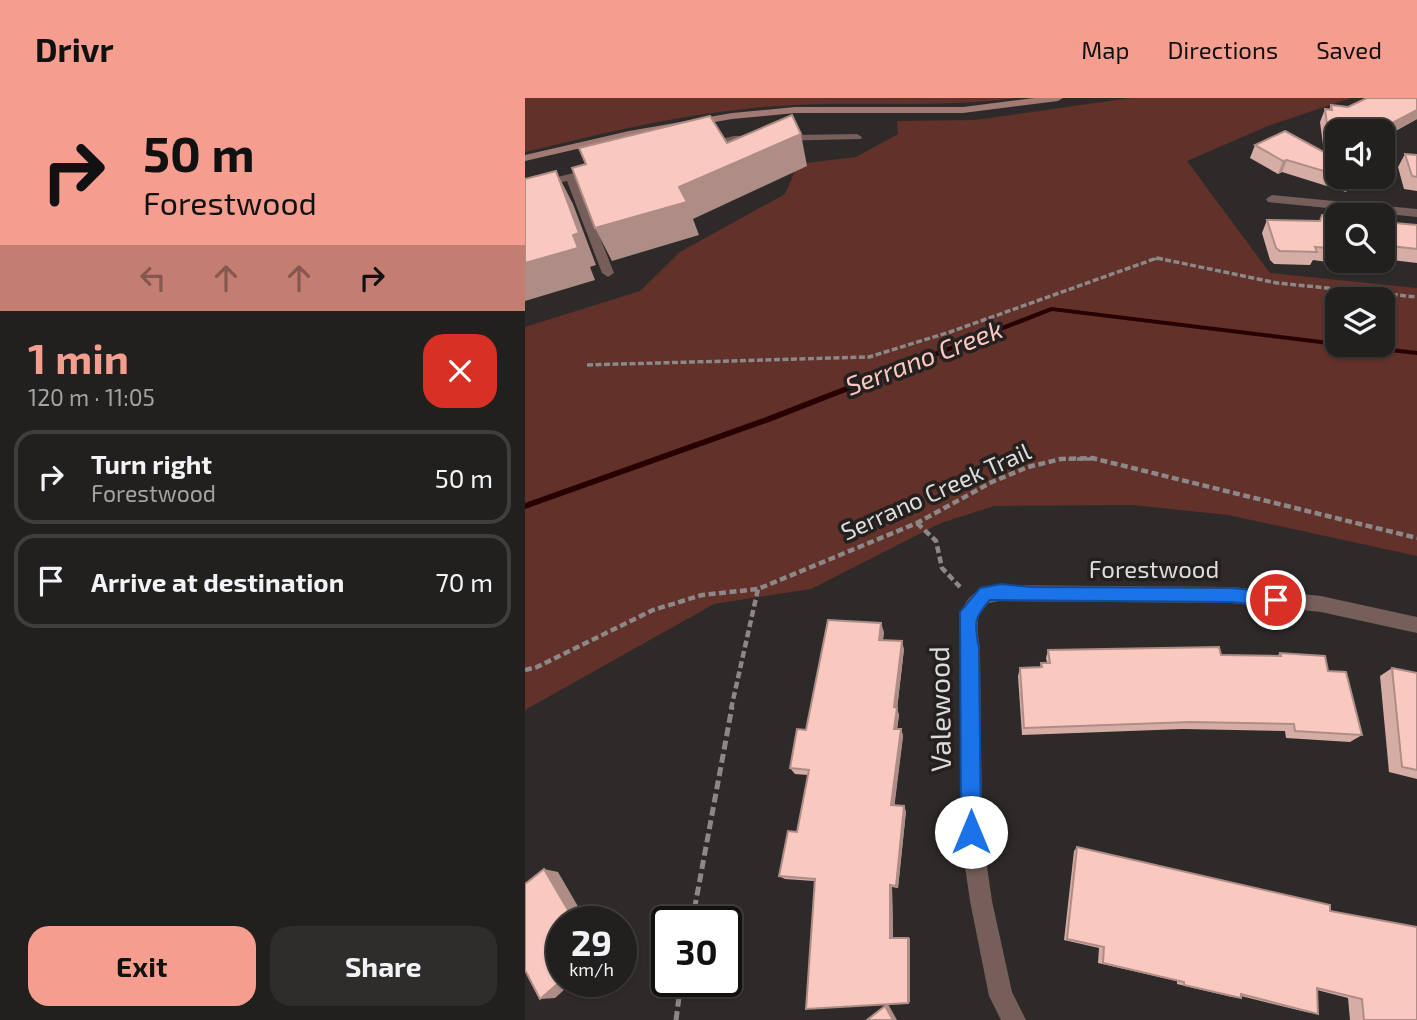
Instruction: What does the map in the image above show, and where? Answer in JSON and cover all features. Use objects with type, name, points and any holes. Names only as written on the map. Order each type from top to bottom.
[{"type":"street","points":[[525,158],[629,134],[731,116],[808,110],[963,110],[1058,98]]},
{"type":"street","points":[[731,116],[734,139]]},
{"type":"street","points":[[698,146],[734,139],[857,137]]},
{"type":"street","points":[[525,188],[609,168]]},
{"type":"street","points":[[571,177],[608,274]]},
{"type":"street","points":[[1272,199],[1417,213]]},
{"type":"street","name":"Forestwood","points":[[975,603],[986,593],[1001,591],[1031,594],[1231,595],[1321,604],[1417,625]]},
{"type":"street","name":"Valewood","points":[[975,603],[968,612],[967,626],[971,649],[971,832],[981,901],[1001,996],[1014,1020]]},
{"type":"path","points":[[587,365],[869,357],[950,332],[1157,258],[1277,283],[1417,297]]},
{"type":"path","name":"Serrano Creek Trail","points":[[525,670],[537,667],[653,610],[702,595],[758,589],[917,523],[992,482],[1028,467],[1061,459],[1092,458],[1417,538]]},
{"type":"path","points":[[917,523],[936,541],[942,568],[975,603]]},
{"type":"path","points":[[695,906],[758,589]]},
{"type":"path","points":[[676,1020],[679,997]]},
{"type":"shaded area","points":[[525,98],[1017,98],[957,103],[807,104],[745,109],[650,124],[525,152]]},
{"type":"shaded area","points":[[1130,98],[1351,98],[1268,126],[1187,161],[1270,273],[1417,288],[1417,556],[1228,515],[1132,505],[994,506],[941,523],[811,589],[714,604],[525,710],[525,327],[640,291],[680,252],[785,194],[798,164],[856,157],[898,134],[897,121],[975,120]]},
{"type":"building","points":[[1367,98],[1417,98],[1417,110],[1395,122],[1395,119],[1326,119],[1325,109],[1332,110],[1331,105],[1348,107]]},
{"type":"building","points":[[792,115],[801,134],[679,187],[687,202],[595,228],[572,168],[586,164],[579,148],[710,116],[727,143]]},
{"type":"building","points":[[1285,131],[1325,153],[1325,171],[1283,161],[1255,145]]},
{"type":"building","points":[[1405,154],[1417,155],[1417,177],[1412,176]]},
{"type":"building","points":[[556,171],[579,233],[573,235],[578,248],[525,263],[525,179]]},
{"type":"building","points":[[1322,215],[1325,215],[1325,248],[1315,247],[1317,252],[1280,251],[1276,248],[1267,220],[1320,221]]},
{"type":"building","points":[[1395,223],[1417,225],[1417,249],[1395,246]]},
{"type":"building","points":[[828,620],[881,623],[879,640],[902,641],[894,707],[897,708],[894,729],[901,729],[891,805],[904,806],[896,886],[890,885],[890,938],[908,938],[908,1003],[806,1009],[815,879],[779,876],[788,831],[797,832],[809,770],[790,768],[797,729],[806,730]]},
{"type":"building","points":[[1219,647],[1221,655],[1281,656],[1280,653],[1325,656],[1328,671],[1346,672],[1362,735],[1295,731],[1294,724],[1190,722],[1024,728],[1020,668],[1042,667],[1041,663],[1050,663],[1048,650]]},
{"type":"building","points":[[1392,668],[1417,673],[1417,770],[1402,767]]},
{"type":"building","points":[[1077,847],[1330,905],[1330,911],[1417,927],[1417,1020],[1364,1020],[1362,999],[1317,988],[1318,1014],[1241,994],[1241,998],[1184,985],[1184,982],[1103,963],[1104,947],[1067,939]]},
{"type":"building","points":[[544,869],[566,906],[546,906],[546,994],[540,999],[525,970],[525,884]]},
{"type":"building","points":[[885,1006],[893,1020],[867,1020]]},
{"type":"waterway","name":"Serrano Creek","points":[[525,506],[769,419],[1051,309],[1325,343]]},
{"type":"waterway","name":"Serrano Creek","points":[[1395,351],[1417,353]]},
{"type":"route","points":[[971,832],[971,649],[967,626],[968,612],[986,593],[1001,591],[1031,594],[1231,595],[1276,600]]}]
